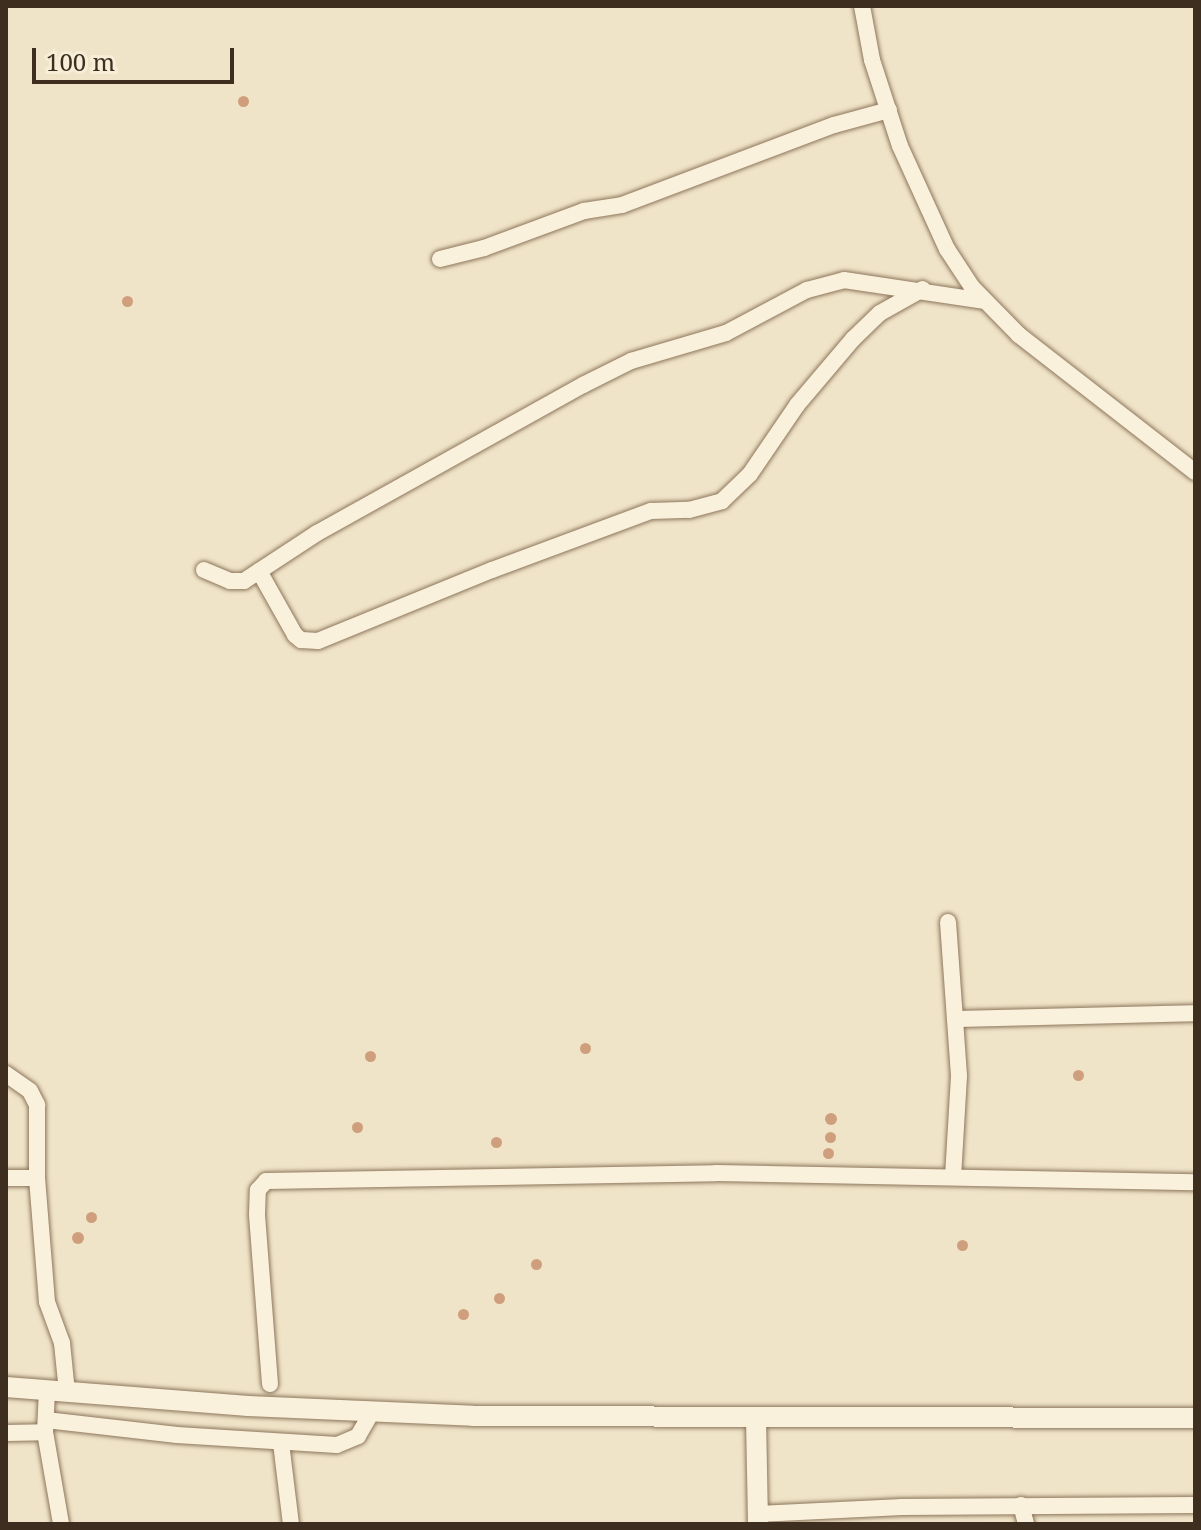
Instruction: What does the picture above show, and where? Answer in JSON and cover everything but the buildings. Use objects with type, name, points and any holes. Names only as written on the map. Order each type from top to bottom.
[{"type":"street","points":[[862,6],[872,60],[889,110],[918,189],[947,249],[985,301],[1019,335],[1195,472]]},
{"type":"street","points":[[440,259],[484,248],[584,211],[622,205],[834,125],[889,110]]},
{"type":"street","points":[[204,570],[230,581],[244,581],[317,533],[631,361],[726,333],[826,284],[844,280],[923,289],[985,301]]},
{"type":"street","points":[[259,571],[295,635],[301,640],[318,641],[492,570],[651,511],[689,510],[722,501],[734,493],[750,474],[797,405],[853,339],[880,313],[923,289]]},
{"type":"street","points":[[948,922],[959,1076],[953,1176]]},
{"type":"street","points":[[955,1019],[1195,1013]]},
{"type":"street","points":[[6,1074],[30,1091],[37,1105],[37,1178],[47,1302],[62,1343],[57,1391],[46,1426],[61,1524]]},
{"type":"street","points":[[270,1384],[257,1214],[258,1190],[266,1181],[716,1173],[1195,1182]]},
{"type":"street","points":[[6,1178],[37,1178]]},
{"type":"street","points":[[6,1387],[473,1416],[1195,1418]]},
{"type":"street","points":[[6,1433],[46,1426],[281,1443],[346,1444],[358,1436],[372,1412]]},
{"type":"street","points":[[756,1418],[758,1519],[1021,1505],[1195,1505]]},
{"type":"street","points":[[281,1443],[291,1524]]},
{"type":"street","points":[[1021,1505],[1026,1524]]}]
